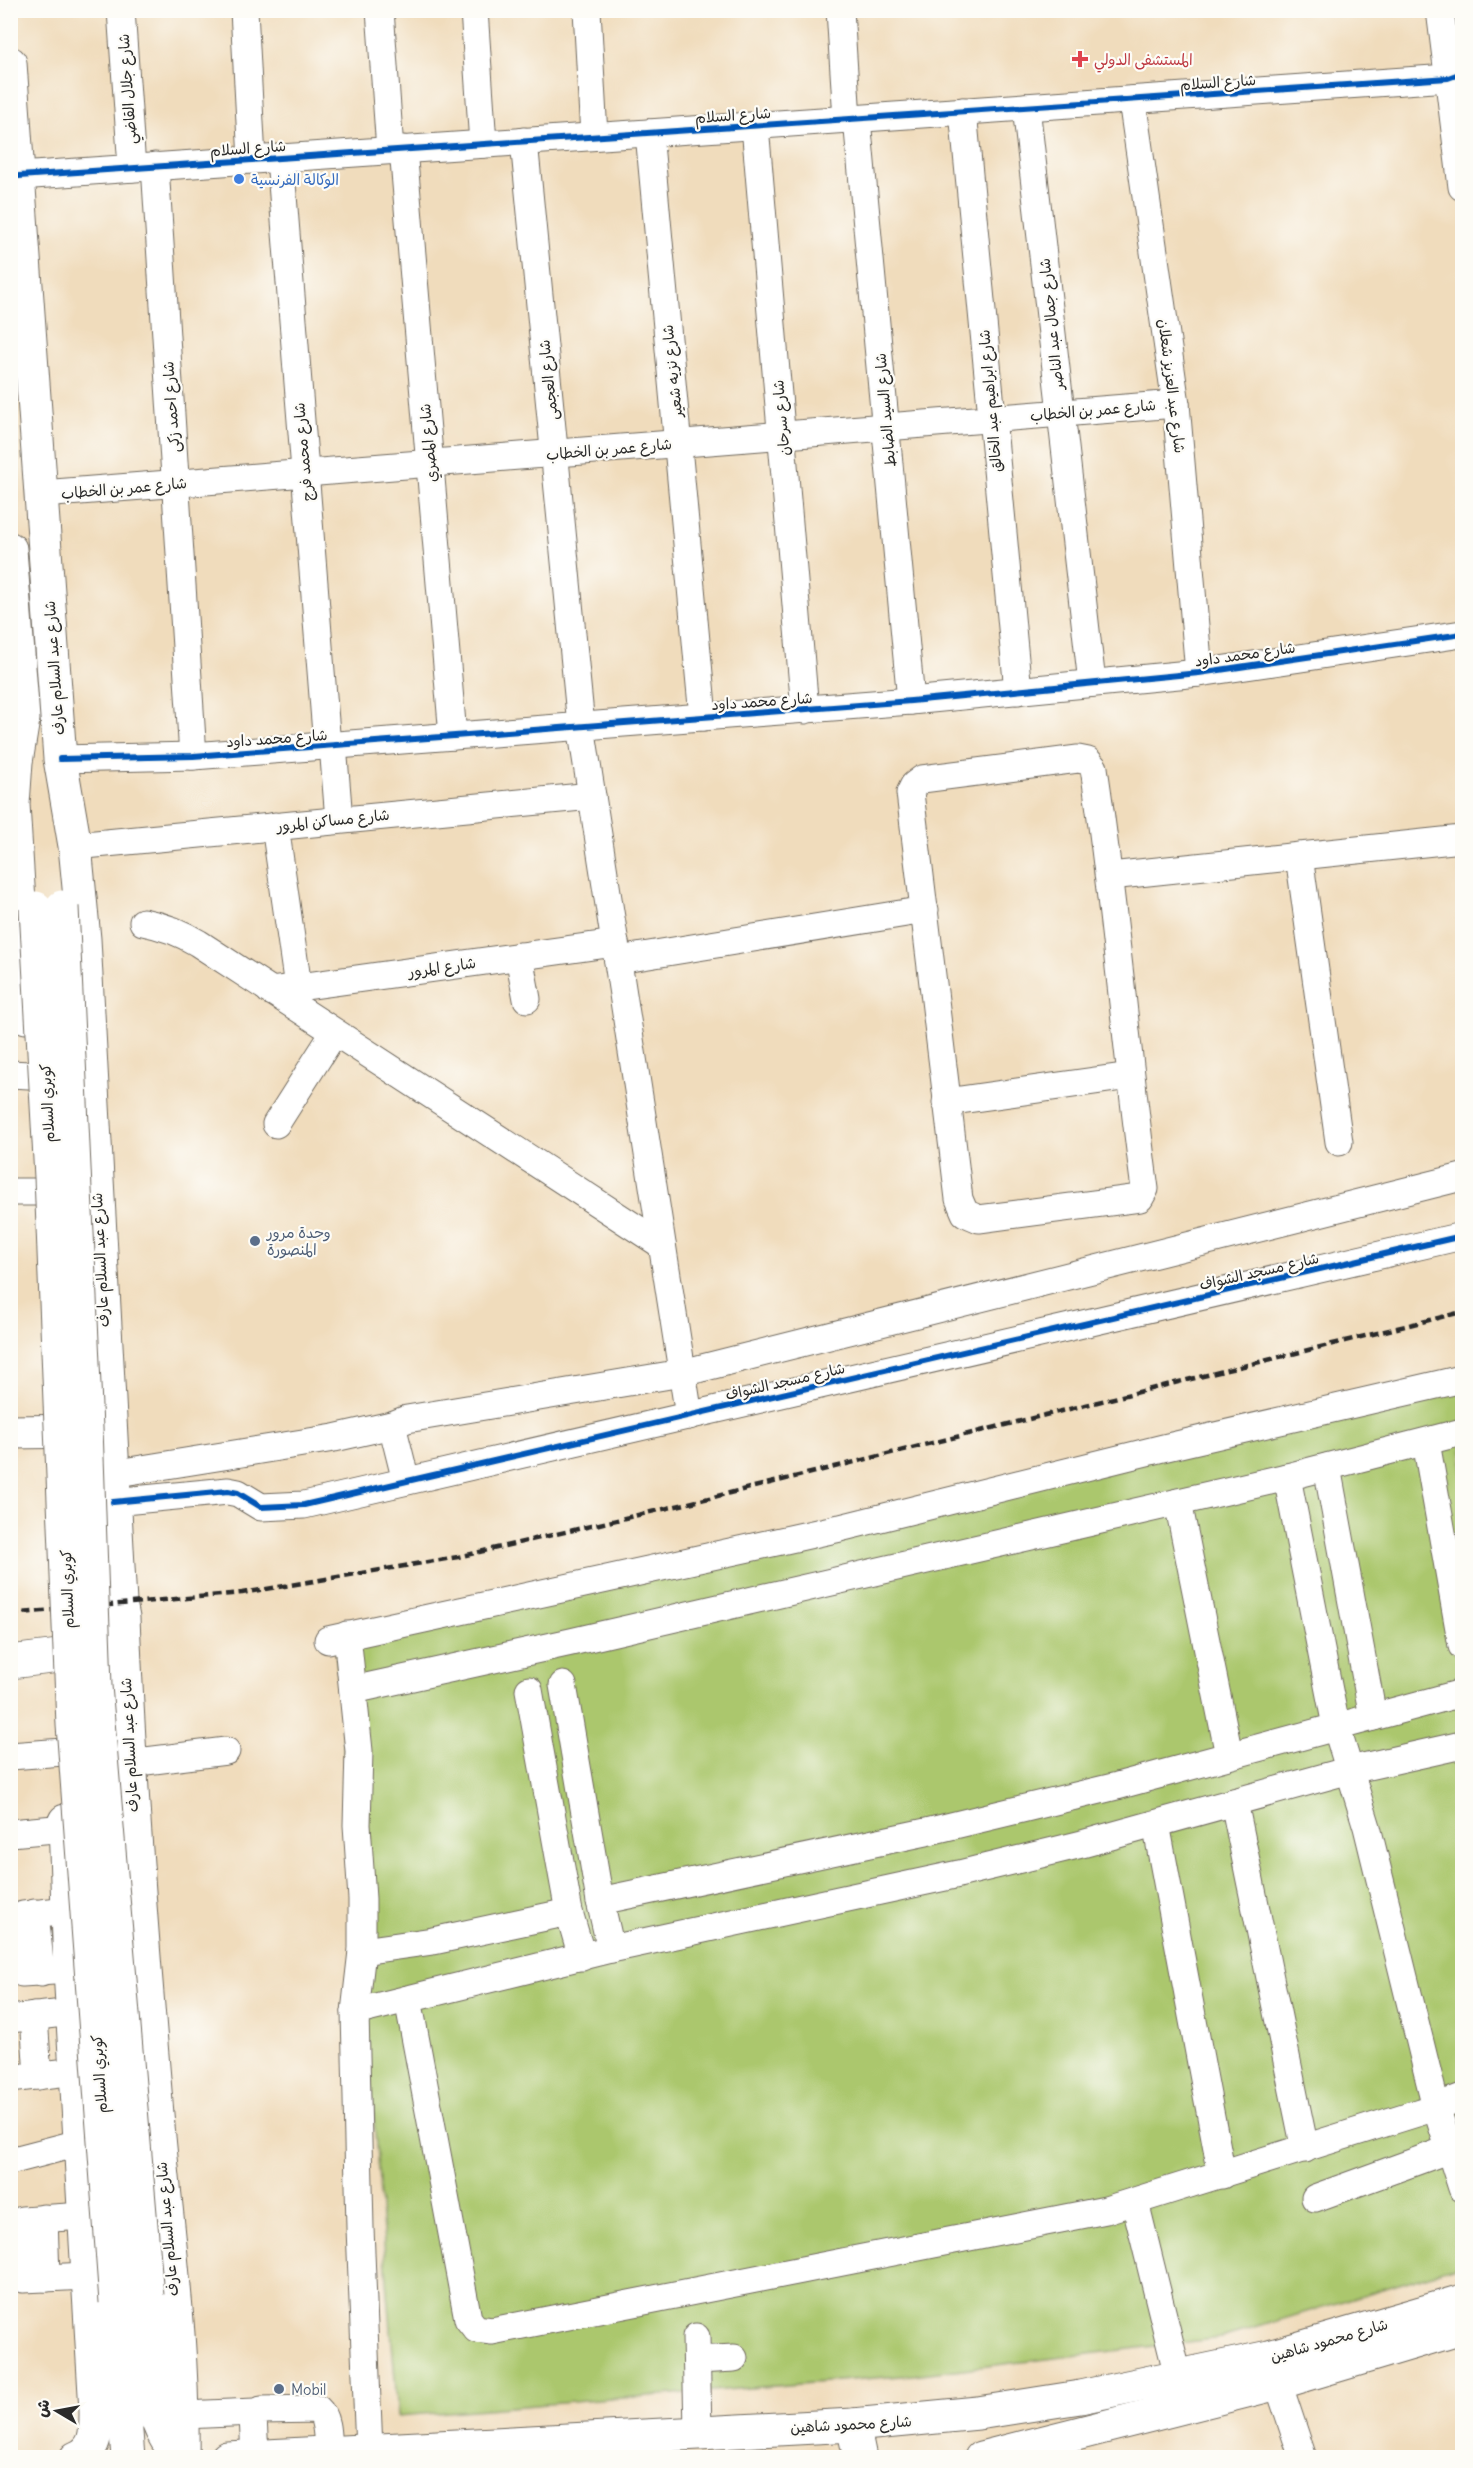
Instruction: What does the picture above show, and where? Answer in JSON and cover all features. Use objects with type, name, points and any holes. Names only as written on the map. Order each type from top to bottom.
[{"type":"main road","name":"شارع عبد السلام عارف","points":[[10,63],[60,759],[75,846],[84,939],[112,1488],[120,1604],[123,1618],[142,1948],[183,2415],[181,2457]]},
{"type":"main road","points":[[11,559],[18,704],[12,803],[21,942],[17,978],[24,1192],[50,1433],[68,1910],[60,1968],[73,2012],[96,2429],[90,2450],[76,2457]]},
{"type":"main road","name":"كوبري السلام","points":[[18,704],[49,907],[86,1428],[95,1686],[131,2299],[128,2457]]},
{"type":"main road","name":"كوبري السلام","points":[[49,907],[59,827],[60,759]]},
{"type":"main road","points":[[21,942],[84,939]]},
{"type":"main road","points":[[10,1432],[109,1431]]},
{"type":"main road","points":[[10,1662],[59,1656]]},
{"type":"main road","points":[[62,1717],[127,1710]]},
{"type":"main road","points":[[60,1968],[142,1948]]},
{"type":"main road","name":"كوبري السلام","points":[[131,2299],[157,2422],[167,2442],[181,2457]]},
{"type":"main road","name":"شارع محمود شاهين","points":[[981,2457],[1274,2370],[1462,2301]]},
{"type":"main road","name":"شارع محمود شاهين","points":[[241,2457],[926,2420],[1029,2406],[1178,2376],[1274,2370],[1462,2328]]},
{"type":"main road","points":[[853,2425],[860,2457]]},
{"type":"street","name":"شارع جلال القاضي","points":[[122,10],[144,167]]},
{"type":"street","points":[[244,10],[252,160]]},
{"type":"street","name":"شارع المصري","points":[[380,10],[430,463],[453,736]]},
{"type":"street","points":[[474,10],[483,144]]},
{"type":"street","points":[[587,10],[594,136]]},
{"type":"street","name":"شارع السيد الضابط","points":[[840,10],[886,427],[911,701]]},
{"type":"street","points":[[1440,10],[1455,76],[1462,187]]},
{"type":"street","name":"شارع السلام","points":[[19,176],[1455,76]]},
{"type":"street","name":"شارع عبد العزيز شعلان","points":[[1132,100],[1176,404],[1199,673]]},
{"type":"street","name":"شارع جمال عبد الناصر","points":[[1026,107],[1092,683]]},
{"type":"street","name":"شارع ابراهيم عبد الخالق","points":[[963,111],[1018,691]]},
{"type":"street","name":"شارع سرحان","points":[[755,126],[805,710]]},
{"type":"street","name":"شارع نزيه شعير","points":[[649,133],[703,717]]},
{"type":"street","name":"شارع العجمى","points":[[524,141],[581,726],[689,1416]]},
{"type":"street","name":"شارع محمد فرج","points":[[280,158],[305,473],[330,746],[339,819]]},
{"type":"street","name":"شارع احمد زكى","points":[[144,167],[176,484],[193,756]]},
{"type":"street","name":"شارع عمر بن الخطاب","points":[[42,494],[1176,404]]},
{"type":"street","name":"شارع محمد داود","points":[[60,759],[193,756],[911,701],[1199,673],[1462,634]]},
{"type":"street","points":[[1078,759],[1088,761],[1094,768],[1110,876],[1130,1076],[1145,1189],[1140,1198],[979,1219],[965,1213],[959,1199],[946,1102],[925,910],[910,793],[914,785],[922,779],[1078,759]]},
{"type":"street","name":"شارع مساكن المرور","points":[[75,846],[592,796]]},
{"type":"street","points":[[275,826],[298,987]]},
{"type":"street","points":[[1110,876],[1462,839]]},
{"type":"street","points":[[1299,856],[1339,1142]]},
{"type":"street","name":"شارع المرور","points":[[270,991],[519,956],[616,951],[925,910]]},
{"type":"street","points":[[143,922],[181,933],[662,1245]]},
{"type":"street","points":[[519,956],[526,999]]},
{"type":"street","points":[[276,1124],[334,1033]]},
{"type":"street","points":[[946,1102],[1130,1076]]},
{"type":"street","points":[[112,1488],[392,1425],[407,1419],[682,1373],[1462,1177]]},
{"type":"street","name":"شارع مسجد الشواف","points":[[112,1488],[228,1491],[238,1493],[261,1507],[304,1505],[1462,1236]]},
{"type":"street","points":[[369,2450],[360,2228],[355,2012],[362,1951],[362,1899],[357,1825],[359,1751],[353,1690],[337,1637],[840,1528],[1163,1448],[1462,1378]]},
{"type":"street","points":[[392,1425],[406,1482]]},
{"type":"street","points":[[353,1690],[1287,1477],[1462,1432]]},
{"type":"street","points":[[1425,1442],[1462,1646]]},
{"type":"street","points":[[1327,1467],[1373,1717]]},
{"type":"street","points":[[1287,1477],[1336,1726],[1367,1827],[1436,2108],[1462,2188]]},
{"type":"street","points":[[1178,1502],[1229,1755]]},
{"type":"street","points":[[562,1685],[600,1901],[611,1949]]},
{"type":"street","points":[[528,1690],[569,1912],[582,1957]]},
{"type":"street","points":[[600,1901],[926,1832],[1117,1786],[1462,1693]]},
{"type":"street","points":[[355,2012],[611,1949],[959,1874],[1156,1824],[1350,1770],[1462,1745]]},
{"type":"street","points":[[130,1763],[226,1751]]},
{"type":"street","points":[[10,1756],[63,1752]]},
{"type":"street","points":[[1234,1802],[1305,2149]]},
{"type":"street","points":[[1156,1824],[1222,2175]]},
{"type":"street","points":[[10,1833],[66,1828]]},
{"type":"street","points":[[60,1968],[25,1974],[20,1970],[18,1918],[35,1913],[68,1910]]},
{"type":"street","points":[[362,1951],[433,1941],[569,1912]]},
{"type":"street","points":[[408,1999],[468,2319],[476,2329],[492,2331],[1094,2213],[1436,2108],[1462,2097]]},
{"type":"street","points":[[38,2076],[22,2018],[73,2012]]},
{"type":"street","points":[[10,2079],[76,2072]]},
{"type":"street","points":[[10,2161],[79,2143]]},
{"type":"street","points":[[1315,2198],[1450,2149]]},
{"type":"street","points":[[1135,2202],[1178,2376]]},
{"type":"street","points":[[84,2216],[44,2218],[46,2278],[87,2276]]},
{"type":"street","points":[[698,2433],[696,2349],[734,2358]]},
{"type":"street","points":[[1274,2370],[1303,2457]]},
{"type":"street","points":[[183,2415],[318,2409],[323,2413],[328,2452]]},
{"type":"street","points":[[241,2457],[255,2412]]},
{"type":"green space","points":[[1462,1373],[1462,2265],[1221,2338],[913,2375],[398,2416],[336,1652]]},
{"type":"railway","points":[[10,1614],[242,1593],[458,1557],[685,1504],[1462,1312]]},
{"type":"cycle path","points":[[19,176],[1448,78],[1462,73]]},
{"type":"cycle path","points":[[60,759],[193,756],[911,701],[1199,673],[1462,634]]},
{"type":"cycle path","points":[[113,1502],[228,1491],[238,1493],[261,1507],[304,1505],[1462,1236]]},
{"type":"place","name":"المستشفى الدولي","points":[[1080,59]]},
{"type":"place","name":"الوكالة الفرنسية","points":[[239,179]]},
{"type":"place","name":"وحدة مرور المنصورة","points":[[255,1241]]},
{"type":"place","name":"Mobil","points":[[279,2389]]}]
